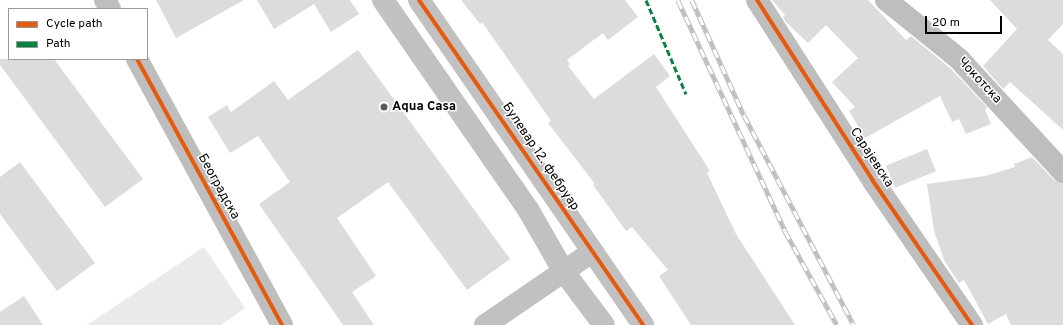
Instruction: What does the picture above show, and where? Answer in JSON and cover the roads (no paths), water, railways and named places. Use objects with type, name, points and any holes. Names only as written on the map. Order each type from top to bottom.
[{"type":"main road","points":[[383,0],[529,211],[564,272],[604,325]]},
{"type":"main road","name":"Булевар 12. фебруар","points":[[419,0],[643,325]]},
{"type":"main road","points":[[485,325],[592,252]]},
{"type":"street","name":"Сарајевска","points":[[757,0],[873,181],[972,325]]},
{"type":"street","name":"Чокотска","points":[[886,0],[959,59],[1063,172]]},
{"type":"street","name":"Београдска","points":[[138,60],[282,325]]},
{"type":"railway","points":[[678,0],[785,231],[837,325]]},
{"type":"railway","points":[[692,0],[744,115],[854,325]]},
{"type":"place","name":"Aqua Casa","points":[[384,107]]}]
